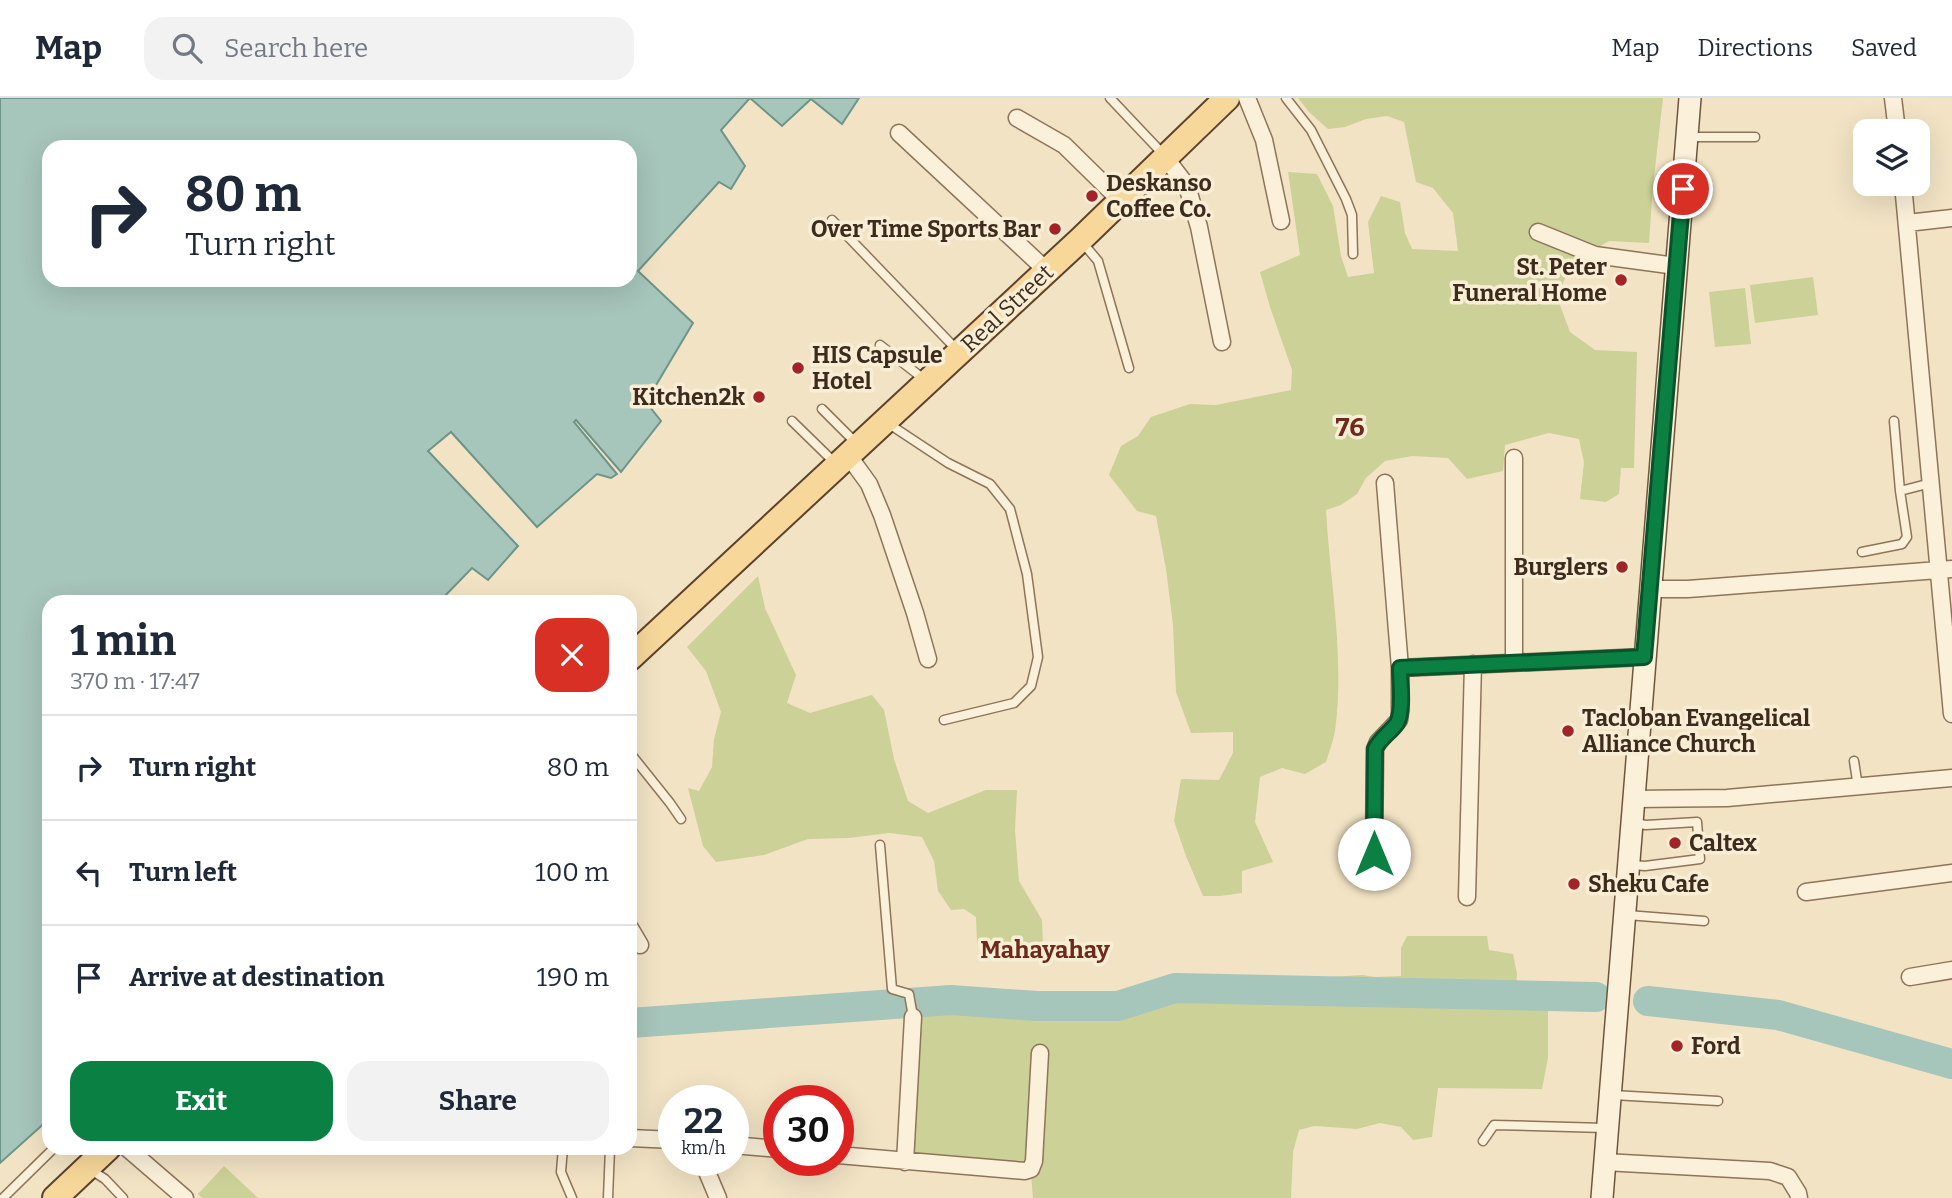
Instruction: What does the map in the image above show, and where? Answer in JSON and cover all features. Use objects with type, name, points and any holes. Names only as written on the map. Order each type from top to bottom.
[{"type":"main road","name":"Real Street","points":[[637,651],[1080,240],[1227,98]]},
{"type":"main road","points":[[1602,1198],[1691,98]]},
{"type":"main road","points":[[55,1198],[101,1155]]},
{"type":"street","points":[[1247,98],[1264,140],[1281,221]]},
{"type":"street","points":[[1893,98],[1896,119]]},
{"type":"street","points":[[1017,118],[1064,145],[1120,200]]},
{"type":"street","points":[[899,133],[1046,270]]},
{"type":"street","points":[[1165,157],[1186,186],[1199,227],[1222,342]]},
{"type":"street","points":[[1904,196],[1931,483],[1945,570],[1952,706]]},
{"type":"street","points":[[1907,223],[1952,218]]},
{"type":"street","points":[[1538,232],[1595,255],[1676,266]]},
{"type":"street","points":[[848,455],[869,484],[882,515],[928,659]]},
{"type":"street","points":[[1514,458],[1514,662]]},
{"type":"street","points":[[1374,854],[1375,749],[1378,742],[1399,720],[1400,712],[1400,668],[1385,483]]},
{"type":"street","points":[[1650,589],[1702,588],[1945,570]]},
{"type":"street","points":[[1400,668],[1644,657]]},
{"type":"street","points":[[1467,897],[1473,664]]},
{"type":"street","points":[[1633,799],[1727,798],[1952,778]]},
{"type":"street","points":[[1806,892],[1952,873]]},
{"type":"street","points":[[637,941],[640,946]]},
{"type":"street","points":[[1910,977],[1952,970]]},
{"type":"street","points":[[905,1162],[913,1017]]},
{"type":"street","points":[[854,1157],[1025,1171],[1031,1169],[1034,1161],[1040,1053]]},
{"type":"street","points":[[637,1138],[658,1139]]},
{"type":"street","points":[[135,1155],[185,1198]]},
{"type":"street","points":[[1604,1162],[1770,1171],[1788,1177],[1799,1198]]},
{"type":"street","points":[[709,1176],[718,1198]]},
{"type":"lane","points":[[1110,98],[1165,157]]},
{"type":"lane","points":[[1286,98],[1311,130],[1346,199],[1352,215],[1353,254]]},
{"type":"lane","points":[[1688,137],[1755,137]]},
{"type":"lane","points":[[832,220],[960,352]]},
{"type":"lane","points":[[1080,240],[1098,261],[1129,368]]},
{"type":"lane","points":[[880,345],[927,381]]},
{"type":"lane","points":[[792,421],[848,455],[851,440],[821,409]]},
{"type":"lane","points":[[884,420],[947,463],[990,484],[1010,509],[1027,574],[1038,657],[1031,686],[1014,703],[944,720]]},
{"type":"lane","points":[[1862,552],[1902,544],[1907,533],[1900,491],[1894,421]]},
{"type":"lane","points":[[1900,491],[1931,483]]},
{"type":"lane","points":[[1854,761],[1858,786]]},
{"type":"lane","points":[[637,762],[681,819]]},
{"type":"lane","points":[[1629,865],[1645,866],[1700,859],[1697,822],[1646,825],[1631,823]]},
{"type":"lane","points":[[880,845],[892,989],[909,994],[913,1017]]},
{"type":"lane","points":[[1625,915],[1704,921]]},
{"type":"lane","points":[[1610,1095],[1718,1101]]},
{"type":"lane","points":[[1483,1141],[1494,1125],[1608,1128]]},
{"type":"lane","points":[[3,1198],[47,1155]]},
{"type":"lane","points":[[563,1155],[562,1172],[572,1198]]},
{"type":"lane","points":[[608,1198],[610,1155]]},
{"type":"lane","points":[[88,1168],[123,1198]]},
{"type":"green space","points":[[1298,98],[1663,98],[1649,243],[1609,241],[1572,262],[1557,297],[1570,332],[1595,350],[1637,352],[1634,468],[1621,468],[1619,494],[1606,502],[1580,499],[1584,462],[1579,439],[1549,433],[1505,445],[1503,471],[1467,479],[1448,458],[1412,456],[1385,461],[1366,478],[1357,494],[1341,505],[1326,510],[1338,648],[1338,704],[1331,747],[1326,762],[1305,774],[1282,768],[1260,777],[1255,822],[1273,862],[1242,871],[1242,893],[1203,896],[1174,821],[1181,779],[1219,780],[1233,753],[1233,732],[1191,733],[1176,692],[1173,625],[1156,516],[1137,511],[1109,475],[1121,446],[1138,436],[1151,417],[1190,404],[1216,405],[1291,390],[1292,370],[1260,272],[1300,255],[1288,172],[1317,174],[1333,206],[1341,256],[1348,277],[1374,273],[1368,222],[1381,196],[1400,202],[1405,233],[1412,249],[1458,251],[1453,213],[1433,188],[1416,182],[1404,122],[1387,116],[1328,129]]},
{"type":"green space","points":[[1813,277],[1818,315],[1755,323],[1750,285]]},
{"type":"green space","points":[[1745,288],[1751,344],[1715,347],[1709,292]]},
{"type":"green space","points":[[758,576],[765,608],[796,675],[787,703],[810,713],[872,695],[884,710],[894,759],[908,801],[928,813],[986,790],[1017,790],[1015,830],[1019,881],[1042,920],[1043,945],[986,950],[977,943],[976,917],[964,909],[951,910],[938,891],[934,861],[922,837],[889,833],[808,839],[764,855],[716,862],[703,846],[688,788],[699,791],[712,767],[714,739],[721,712],[706,671],[687,647]]},
{"type":"green space","points":[[1407,936],[1487,936],[1489,950],[1513,954],[1517,974],[1515,1007],[1548,1009],[1548,1058],[1542,1089],[1438,1088],[1432,1137],[1413,1140],[1401,1127],[1380,1123],[1357,1129],[1314,1126],[1299,1130],[1293,1152],[1291,1198],[1033,1198],[1031,1174],[906,1159],[919,1006],[951,1000],[1037,1006],[1095,1005],[1122,1000],[1171,982],[1401,976],[1401,948]]},
{"type":"green space","points":[[224,1166],[258,1198],[202,1198],[198,1194]]},
{"type":"water","points":[[0,98],[750,98],[721,130],[745,166],[731,189],[719,182],[638,271],[693,323],[646,402],[661,421],[621,472],[576,420],[574,422],[617,474],[611,478],[597,474],[537,527],[451,432],[428,451],[518,546],[488,580],[472,568],[446,595],[42,595],[42,1125],[0,1163]]},
{"type":"water","points":[[750,98],[859,98],[842,124],[811,99],[782,126]]},
{"type":"waterway","points":[[637,1022],[951,1000],[1037,1006],[1118,1006],[1175,988],[1596,997]]},
{"type":"waterway","points":[[1648,1001],[1778,1015],[1952,1064]]},
{"type":"place","name":"Deskanso Coffee Co.","points":[[1092,196]]},
{"type":"place","name":"Over Time Sports Bar","points":[[1055,229]]},
{"type":"place","name":"St. Peter Funeral Home","points":[[1621,280]]},
{"type":"place","name":"HIS Capsule Hotel","points":[[798,368]]},
{"type":"place","name":"Kitchen2k","points":[[759,397]]},
{"type":"place","name":"Burglers","points":[[1622,567]]},
{"type":"place","name":"Tacloban Evangelical Alliance Church","points":[[1568,731]]},
{"type":"place","name":"Caltex","points":[[1675,843]]},
{"type":"place","name":"Sheku Cafe","points":[[1574,884]]},
{"type":"place","name":"Ford","points":[[1677,1046]]},
{"type":"district","name":"76","points":[[1350,427]]},
{"type":"district","name":"Mahayahay","points":[[1045,950]]},
{"type":"route","points":[[1374,854],[1375,749],[1378,742],[1399,720],[1400,668],[1644,657],[1683,189]]}]
